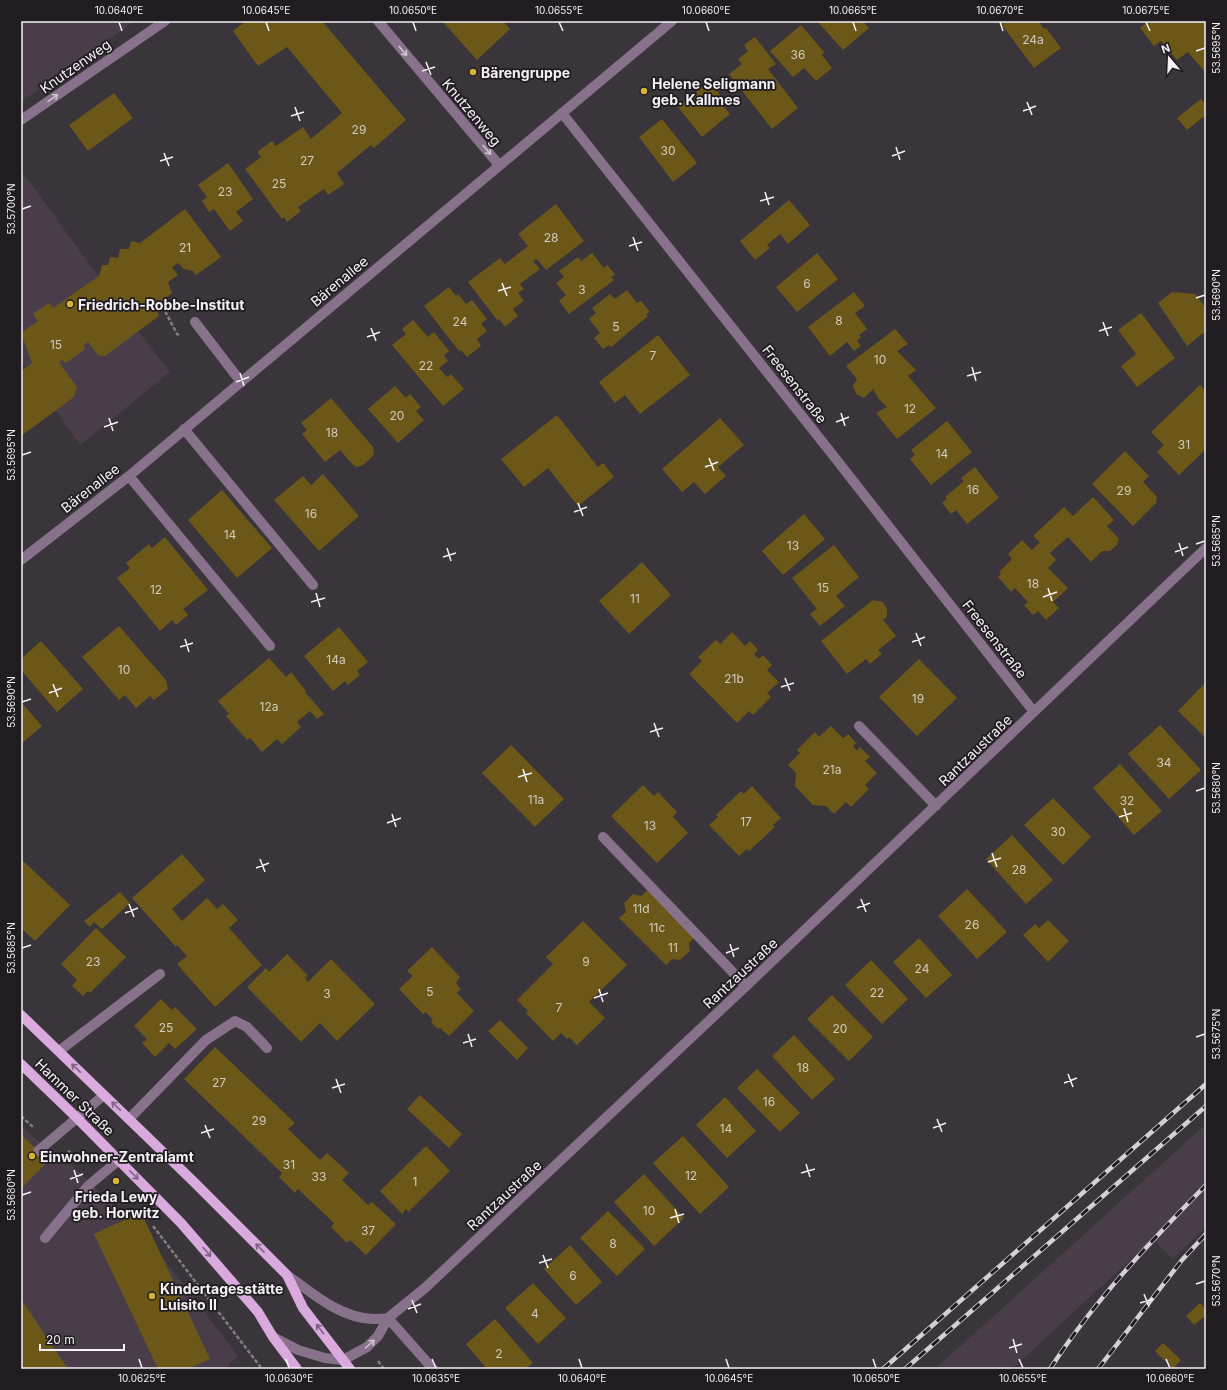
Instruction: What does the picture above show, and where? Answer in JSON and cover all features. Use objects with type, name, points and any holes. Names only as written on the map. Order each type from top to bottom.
[{"type":"main road","name":"Hammer Straße","points":[[21,1015],[194,1182],[287,1275],[303,1308],[350,1369]]},
{"type":"main road","name":"Hammer Straße","points":[[21,1064],[182,1223],[258,1312],[297,1369]]},
{"type":"street","name":"Knutzenweg","points":[[21,120],[165,21]]},
{"type":"street","name":"Knutzenweg","points":[[378,21],[499,165]]},
{"type":"street","name":"Bärenallee","points":[[21,560],[129,476],[672,21]]},
{"type":"street","name":"Freesenstraße","points":[[562,113],[828,448],[1034,712]]},
{"type":"street","points":[[195,322],[241,382]]},
{"type":"street","points":[[184,429],[313,585]]},
{"type":"street","points":[[129,476],[270,646]]},
{"type":"street","name":"Rantzaustraße","points":[[343,1360],[368,1347],[378,1336],[388,1318],[425,1288],[746,986],[1206,548]]},
{"type":"street","points":[[859,726],[936,806]]},
{"type":"street","points":[[603,837],[746,986]]},
{"type":"street","points":[[59,1051],[160,974]]},
{"type":"street","points":[[129,1119],[206,1040],[236,1021],[247,1027],[267,1048]]},
{"type":"street","points":[[38,1151],[104,1095]]},
{"type":"street","points":[[45,1238],[90,1185],[119,1160]]},
{"type":"street","name":"Hammer Straße","points":[[287,1275],[318,1297],[343,1311],[372,1319],[388,1318]]},
{"type":"street","points":[[388,1318],[433,1369]]},
{"type":"street","points":[[274,1337],[298,1350],[325,1358],[343,1360]]},
{"type":"path","points":[[21,1116],[39,1133],[103,1174]]},
{"type":"path","points":[[150,1221],[262,1369]]},
{"type":"path","points":[[379,1362],[384,1369]]},
{"type":"shaded area","points":[[21,21],[135,21],[21,102]]},
{"type":"shaded area","name":"Friedrich-Robbe-Institut","points":[[21,170],[139,332],[170,372],[80,445],[21,361]]},
{"type":"shaded area","points":[[1206,1124],[1206,1227],[1173,1259],[1153,1239],[1012,1369],[935,1369]]},
{"type":"shaded area","points":[[21,1125],[61,1162],[65,1158],[126,1218],[141,1212],[161,1255],[238,1356],[225,1369],[21,1369]]},
{"type":"building","points":[[246,21],[322,21],[406,120],[374,148],[371,145],[337,173],[344,184],[328,195],[324,189],[298,207],[301,211],[287,222],[284,217],[282,219],[245,169],[261,157],[257,152],[272,141],[276,146],[303,127],[311,139],[342,113],[287,47],[258,66],[233,31]]},
{"type":"building","points":[[442,21],[503,21],[510,29],[477,60]]},
{"type":"building","points":[[817,21],[863,21],[869,28],[843,50]]},
{"type":"building","points":[[999,21],[1038,21],[1044,29],[1046,28],[1061,48],[1034,68]]},
{"type":"building","points":[[1148,21],[1206,21],[1206,73],[1188,52],[1177,60],[1161,41],[1154,46],[1140,28]]},
{"type":"building","points":[[801,25],[824,52],[822,55],[832,68],[816,81],[804,68],[793,77],[770,51]]},
{"type":"building","points":[[755,37],[776,64],[768,69],[798,108],[772,129],[729,74],[742,64],[738,59],[748,51],[744,45]]},
{"type":"building","points":[[706,84],[711,90],[714,88],[718,92],[723,99],[719,101],[730,114],[702,137],[678,107]]},
{"type":"building","points":[[114,93],[133,118],[88,151],[69,125]]},
{"type":"building","points":[[1201,99],[1206,105],[1206,115],[1187,130],[1177,118]]},
{"type":"building","points":[[662,119],[697,163],[673,182],[639,137]]},
{"type":"building","points":[[228,163],[253,199],[236,212],[243,221],[230,231],[214,209],[209,212],[202,201],[207,197],[198,185]]},
{"type":"building","points":[[789,200],[810,225],[788,244],[780,234],[767,245],[770,248],[755,260],[740,241]]},
{"type":"building","points":[[556,204],[584,241],[546,270],[537,259],[533,261],[540,269],[520,284],[524,289],[518,293],[524,301],[513,309],[518,316],[505,327],[499,319],[497,320],[468,282],[500,258],[505,264],[528,246],[518,234]]},
{"type":"building","points":[[185,209],[221,257],[196,275],[193,271],[184,269],[178,263],[172,267],[178,275],[168,282],[172,293],[155,306],[159,316],[105,356],[98,355],[88,342],[84,345],[85,349],[66,363],[62,360],[59,362],[77,387],[74,397],[21,436],[21,371],[32,363],[21,333],[38,321],[33,314],[49,303],[53,308],[99,276],[102,265],[108,265],[110,257],[118,258],[120,249],[129,249],[131,241],[140,243]]},
{"type":"building","points":[[592,253],[604,268],[607,265],[615,274],[611,277],[614,280],[569,314],[559,301],[566,295],[556,283],[564,277],[559,271],[578,257],[581,261]]},
{"type":"building","points":[[817,253],[838,279],[797,312],[776,287]]},
{"type":"building","points":[[449,287],[456,296],[458,294],[466,304],[472,300],[487,319],[481,324],[487,331],[477,339],[481,346],[467,357],[461,350],[459,351],[424,306]]},
{"type":"building","points":[[627,290],[637,303],[641,301],[650,312],[646,314],[648,316],[611,347],[609,345],[603,349],[594,338],[600,333],[589,319],[596,313],[592,308],[610,294],[615,299]]},
{"type":"building","points":[[854,292],[865,306],[855,313],[867,329],[859,335],[861,337],[857,341],[861,346],[854,351],[847,342],[830,356],[808,327]]},
{"type":"building","points":[[1172,292],[1195,294],[1206,308],[1206,331],[1187,346],[1158,303]]},
{"type":"building","points":[[1141,313],[1175,358],[1137,387],[1121,366],[1136,354],[1118,330]]},
{"type":"building","points":[[413,320],[428,337],[434,332],[449,351],[444,355],[448,361],[439,368],[447,377],[451,374],[464,389],[443,406],[392,345],[406,334],[402,329]]},
{"type":"building","points":[[895,329],[908,344],[897,351],[916,370],[908,376],[936,408],[897,439],[876,413],[887,407],[878,398],[873,389],[864,398],[856,394],[853,386],[857,379],[846,366]]},
{"type":"building","points":[[658,335],[690,375],[640,414],[625,395],[615,403],[599,382]]},
{"type":"building","points":[[1200,385],[1206,391],[1206,449],[1179,475],[1157,452],[1164,445],[1151,432]]},
{"type":"building","points":[[395,386],[406,398],[410,394],[421,407],[416,411],[424,420],[398,443],[368,409]]},
{"type":"building","points":[[331,398],[373,447],[373,456],[363,465],[357,467],[353,465],[340,450],[325,462],[302,434],[307,430],[301,423]]},
{"type":"building","points":[[557,415],[598,467],[603,463],[614,477],[578,506],[548,468],[524,487],[501,459]]},
{"type":"building","points":[[720,418],[744,445],[718,467],[726,476],[705,494],[694,482],[682,492],[662,469]]},
{"type":"building","points":[[947,421],[972,452],[931,485],[910,459],[915,455],[911,450]]},
{"type":"building","points":[[1125,451],[1149,476],[1143,482],[1157,497],[1156,503],[1133,526],[1092,484]]},
{"type":"building","points":[[975,467],[999,498],[967,524],[956,510],[951,514],[942,503],[947,499],[945,497],[964,481],[961,478]]},
{"type":"building","points":[[323,474],[359,516],[319,551],[274,500],[303,476],[311,485]]},
{"type":"building","points":[[222,490],[272,548],[237,578],[188,520]]},
{"type":"building","points":[[1093,497],[1114,520],[1107,526],[1119,539],[1117,545],[1110,551],[1102,551],[1091,562],[1068,537],[1050,553],[1056,560],[1048,568],[1068,588],[1053,602],[1059,608],[1046,620],[1038,611],[1033,615],[1024,605],[1028,602],[1015,588],[1011,592],[998,577],[1001,574],[999,572],[1012,559],[1008,554],[1022,540],[1032,550],[1040,542],[1033,536],[1064,507],[1073,516]]},
{"type":"building","points":[[804,514],[825,539],[783,575],[762,551]]},
{"type":"building","points":[[165,537],[208,590],[183,609],[188,615],[176,625],[172,620],[160,631],[117,578],[130,568],[126,563],[149,544],[152,548]]},
{"type":"building","points":[[834,545],[859,577],[836,596],[845,606],[820,626],[810,614],[817,609],[792,578]]},
{"type":"building","points":[[642,562],[671,595],[629,634],[599,601]]},
{"type":"building","points":[[873,600],[883,602],[887,609],[887,617],[883,620],[896,636],[878,650],[882,654],[870,664],[866,659],[847,674],[821,641]]},
{"type":"building","points":[[119,626],[166,680],[168,689],[154,700],[150,696],[136,708],[125,695],[119,700],[82,657]]},
{"type":"building","points":[[339,627],[368,662],[357,671],[360,675],[348,685],[345,681],[333,691],[304,656]]},
{"type":"building","points":[[732,632],[745,646],[750,641],[758,650],[754,654],[759,659],[763,655],[772,665],[767,670],[779,682],[767,693],[771,697],[753,715],[749,711],[737,723],[689,674],[702,661],[698,657],[716,640],[720,644]]},
{"type":"building","points":[[41,641],[83,689],[57,712],[21,670],[21,659]]},
{"type":"building","points":[[269,658],[286,677],[291,672],[306,691],[305,692],[324,714],[317,719],[310,711],[297,722],[301,727],[282,744],[277,739],[262,752],[250,738],[247,740],[226,716],[229,714],[218,701]]},
{"type":"building","points":[[919,659],[957,698],[917,736],[879,697]]},
{"type":"building","points":[[1206,682],[1206,738],[1178,711]]},
{"type":"building","points":[[21,702],[42,726],[21,744]]},
{"type":"building","points":[[1160,725],[1201,770],[1169,799],[1128,754]]},
{"type":"building","points":[[831,726],[843,738],[848,734],[856,743],[853,746],[857,751],[860,747],[870,757],[865,761],[877,773],[865,785],[869,789],[851,807],[846,802],[834,814],[826,806],[813,805],[795,786],[796,773],[788,765],[800,753],[797,750],[815,732],[819,737]]},
{"type":"building","points":[[511,745],[564,799],[535,827],[482,773]]},
{"type":"building","points":[[1120,764],[1162,811],[1134,835],[1093,788]]},
{"type":"building","points":[[643,785],[654,796],[658,792],[677,812],[673,817],[688,833],[657,863],[611,816]]},
{"type":"building","points":[[752,786],[781,818],[773,825],[775,827],[749,851],[747,849],[739,856],[709,825],[718,817],[716,815],[741,791],[744,794]]},
{"type":"building","points":[[1053,798],[1091,837],[1063,865],[1024,825]]},
{"type":"building","points":[[1012,835],[1053,880],[1026,904],[986,859]]},
{"type":"building","points":[[182,854],[205,880],[172,909],[182,921],[207,898],[217,909],[223,904],[238,920],[229,928],[262,965],[215,1007],[177,964],[187,956],[177,945],[176,947],[132,898]]},
{"type":"building","points":[[21,859],[70,905],[35,941],[21,928]]},
{"type":"building","points":[[967,889],[1007,932],[977,959],[938,916]]},
{"type":"building","points":[[648,890],[695,937],[689,943],[690,951],[680,960],[672,959],[666,965],[619,918],[626,912],[624,903],[633,894],[641,896]]},
{"type":"building","points":[[120,892],[130,903],[102,929],[94,922],[90,927],[84,921]]},
{"type":"building","points":[[1048,920],[1069,941],[1048,962],[1023,935],[1035,924],[1039,928]]},
{"type":"building","points":[[583,921],[627,965],[589,1002],[605,1018],[577,1045],[569,1037],[567,1039],[561,1033],[553,1041],[526,1013],[528,1011],[517,1000],[553,964],[546,957]]},
{"type":"building","points":[[96,928],[126,957],[90,993],[88,991],[83,996],[72,986],[77,980],[61,964]]},
{"type":"building","points":[[919,938],[952,975],[926,998],[893,962]]},
{"type":"building","points":[[432,947],[460,977],[456,983],[461,989],[457,993],[474,1011],[449,1036],[440,1028],[438,1029],[431,1022],[433,1020],[426,1012],[423,1014],[399,989],[413,976],[407,971]]},
{"type":"building","points":[[287,954],[308,976],[305,978],[308,982],[331,959],[375,1004],[337,1041],[320,1023],[301,1042],[247,987],[266,968],[269,972]]},
{"type":"building","points":[[871,960],[908,999],[882,1024],[845,985]]},
{"type":"building","points":[[832,995],[873,1037],[849,1061],[807,1019]]},
{"type":"building","points":[[161,999],[172,1010],[175,1007],[197,1029],[175,1049],[169,1043],[155,1057],[142,1043],[147,1039],[134,1026]]},
{"type":"building","points":[[500,1020],[528,1048],[517,1060],[488,1031]]},
{"type":"building","points":[[794,1035],[835,1079],[812,1100],[772,1056]]},
{"type":"building","points":[[215,1047],[295,1123],[288,1129],[320,1160],[327,1153],[349,1173],[342,1180],[368,1205],[372,1202],[396,1224],[366,1255],[350,1240],[347,1243],[331,1227],[334,1223],[298,1189],[295,1193],[279,1177],[282,1173],[184,1079]]},
{"type":"building","points":[[757,1069],[800,1113],[780,1132],[737,1088]]},
{"type":"building","points":[[420,1095],[462,1134],[449,1148],[407,1109]]},
{"type":"building","points":[[725,1097],[756,1131],[727,1158],[696,1125]]},
{"type":"building","name":"Einwohner-Zentralamt","points":[[21,1134],[48,1161],[21,1189]]},
{"type":"building","points":[[683,1136],[729,1187],[700,1214],[653,1163]]},
{"type":"building","points":[[426,1146],[450,1171],[408,1212],[406,1209],[402,1214],[380,1191]]},
{"type":"building","points":[[644,1174],[684,1218],[654,1246],[614,1202]]},
{"type":"building","points":[[608,1211],[645,1249],[617,1276],[580,1238]]},
{"type":"building","points":[[141,1212],[210,1359],[188,1369],[158,1369],[94,1234]]},
{"type":"building","points":[[570,1245],[602,1282],[576,1305],[544,1269]]},
{"type":"building","points":[[533,1283],[566,1318],[538,1344],[505,1308]]},
{"type":"building","points":[[21,1299],[68,1369],[21,1369]]},
{"type":"building","points":[[1200,1303],[1206,1310],[1206,1315],[1194,1325],[1186,1316]]},
{"type":"building","points":[[495,1319],[533,1363],[525,1369],[487,1369],[466,1344]]},
{"type":"building","points":[[1163,1343],[1181,1360],[1173,1369],[1155,1351]]},
{"type":"railway","points":[[883,1369],[1206,1084]]},
{"type":"railway","points":[[905,1369],[1206,1106]]},
{"type":"railway","points":[[1050,1369],[1067,1344],[1104,1296],[1164,1228],[1206,1185]]},
{"type":"railway","points":[[1098,1369],[1182,1260],[1206,1234]]},
{"type":"place","name":"Bärengruppe","points":[[473,72]]},
{"type":"place","name":"Helene Seligmann geb. Kallmes","points":[[644,91]]},
{"type":"place","name":"Friedrich-Robbe-Institut","points":[[70,304]]},
{"type":"place","name":"Einwohner-Zentralamt","points":[[32,1156]]},
{"type":"place","name":"Frieda Lewy geb. Horwitz","points":[[116,1181]]},
{"type":"place","name":"Kindertagesstätte Luisito II","points":[[152,1296]]}]
